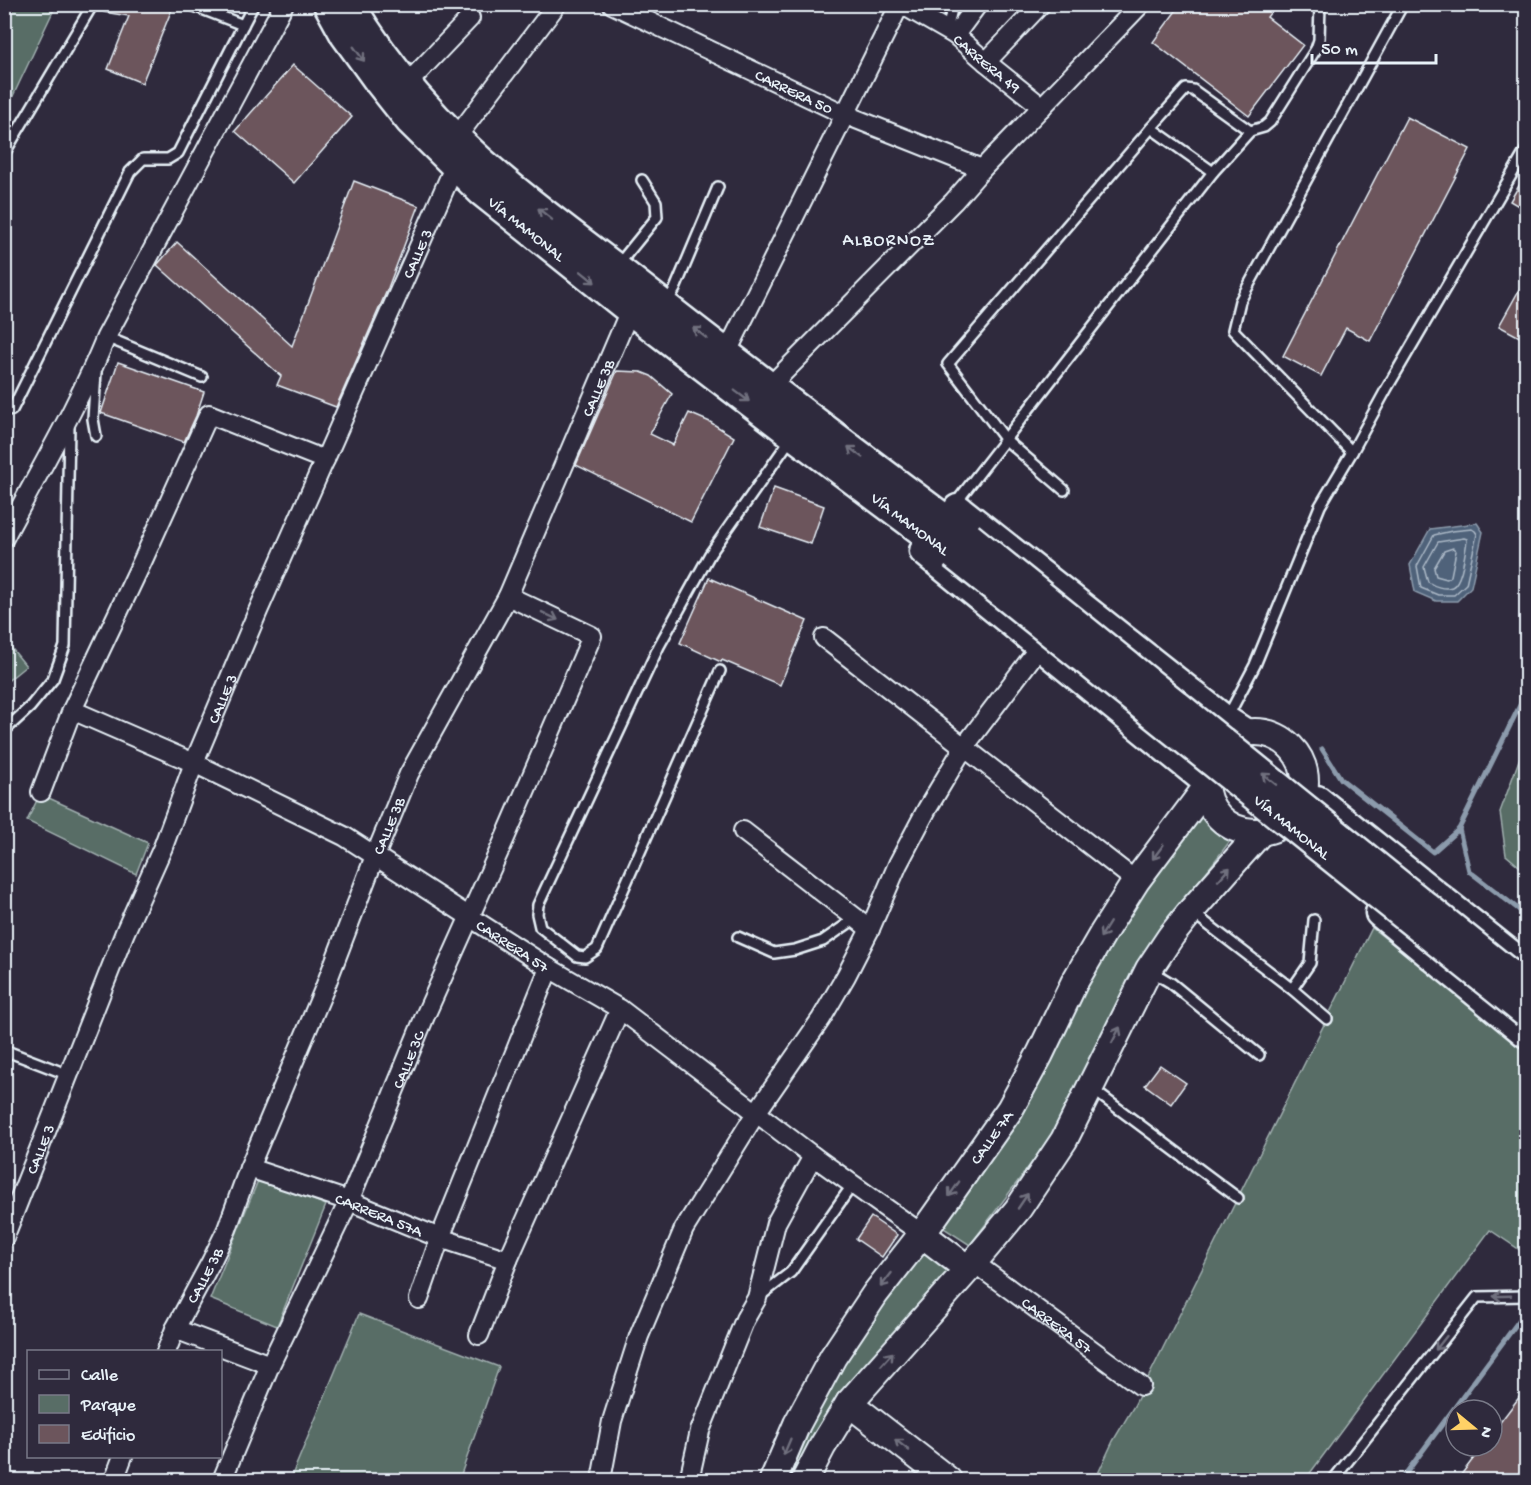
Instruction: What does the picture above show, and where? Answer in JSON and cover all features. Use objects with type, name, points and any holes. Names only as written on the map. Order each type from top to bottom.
[{"type":"main road","name":"VÍA MAMONAL","points":[[348,6],[406,85],[456,138],[503,180],[769,387],[885,489],[1527,987]]},
{"type":"main road","name":"VÍA MAMONAL","points":[[348,6],[345,35],[410,121],[481,190],[630,310],[793,435],[885,489]]},
{"type":"main road","points":[[885,489],[954,506],[1235,726]]},
{"type":"main road","points":[[885,489],[918,546],[1041,645],[1205,784]]},
{"type":"main road","name":"VÍA MAMONAL","points":[[961,546],[1527,1014]]},
{"type":"main road","points":[[1305,791],[1527,967]]},
{"type":"main road","points":[[1268,831],[1527,1033]]},
{"type":"street","points":[[4,538],[69,415],[106,337],[284,4]]},
{"type":"street","points":[[456,138],[557,4]]},
{"type":"street","name":"CARRERA 50","points":[[612,4],[846,116],[982,169]]},
{"type":"street","points":[[726,354],[901,4]]},
{"type":"street","name":"CARRERA 49","points":[[901,4],[951,33],[1042,107]]},
{"type":"street","points":[[951,33],[978,4]]},
{"type":"street","points":[[986,62],[1041,4]]},
{"type":"street","points":[[769,387],[954,201],[1141,4]]},
{"type":"street","points":[[406,85],[470,18]]},
{"type":"street","name":"CALLE 3","points":[[4,1238],[125,932],[163,847],[194,763],[258,611],[454,165]]},
{"type":"street","name":"CALLE 3B","points":[[167,1350],[175,1329],[227,1229],[249,1168],[325,987],[375,856],[410,774],[508,596],[630,310]]},
{"type":"street","points":[[41,792],[72,710],[209,414],[325,460]]},
{"type":"street","name":"CALLE 3C","points":[[222,1480],[270,1365],[349,1201],[425,1016],[592,636],[508,596]]},
{"type":"street","points":[[824,638],[1136,881]]},
{"type":"street","points":[[601,1480],[616,1411],[639,1336],[684,1229],[756,1113],[821,1019],[846,976],[863,923],[964,747],[1041,645]]},
{"type":"street","name":"CARRERA 57","points":[[72,710],[194,763],[344,836],[549,968],[620,1009],[813,1156],[922,1234]]},
{"type":"street","points":[[805,1480],[849,1403],[1018,1209],[1064,1140],[1149,969],[1172,936],[1191,911],[1268,831],[1290,819],[1300,806],[1305,791],[1305,776],[1302,763],[1295,751],[1285,741],[1272,735],[1235,726],[1231,738],[1220,745],[1212,755],[1207,767],[1205,784],[1209,804],[1218,817],[1230,827],[1245,832],[1268,831]]},
{"type":"street","name":"CALLE 7A","points":[[773,1480],[797,1424],[833,1357],[875,1294],[922,1234],[1010,1109],[1040,1054],[1074,983],[1103,933],[1136,881],[1205,784]]},
{"type":"street","points":[[743,831],[863,923]]},
{"type":"street","points":[[419,1299],[440,1239],[549,968]]},
{"type":"street","points":[[479,1335],[508,1260],[620,1009]]},
{"type":"street","points":[[689,1480],[700,1431],[745,1319],[757,1298],[776,1223],[813,1156]]},
{"type":"street","name":"CARRERA 57A","points":[[249,1168],[349,1201],[440,1239],[508,1260]]},
{"type":"street","points":[[922,1234],[971,1265]]},
{"type":"street","name":"CARRERA 57","points":[[971,1265],[1141,1386]]},
{"type":"street","points":[[175,1329],[270,1365]]},
{"type":"street","points":[[849,1403],[948,1480]]},
{"type":"street","points":[[114,1480],[122,1458]]},
{"type":"lane","points":[[4,154],[93,4]]},
{"type":"lane","points":[[189,4],[243,25]]},
{"type":"lane","points":[[12,410],[130,172],[143,159],[168,159],[178,153],[254,4]]},
{"type":"lane","points":[[951,33],[953,4]]},
{"type":"lane","points":[[954,506],[1213,172],[1250,131],[1264,127],[1270,122],[1316,49],[1319,40],[1320,4]]},
{"type":"lane","points":[[1352,452],[1233,330],[1240,301],[1403,4]]},
{"type":"lane","points":[[1064,490],[1006,440],[948,364],[1186,89],[1193,90],[1250,131]]},
{"type":"lane","points":[[1151,128],[1213,172]]},
{"type":"lane","points":[[1235,726],[1255,664],[1320,506],[1387,387],[1527,150]]},
{"type":"lane","points":[[616,268],[657,217],[656,202],[642,180]]},
{"type":"lane","points":[[665,306],[675,289],[718,187]]},
{"type":"lane","points":[[106,337],[202,377]]},
{"type":"lane","points":[[96,361],[93,419],[96,436]]},
{"type":"lane","points":[[4,732],[30,707],[53,679],[65,646],[69,415]]},
{"type":"lane","points":[[720,671],[597,949],[585,957],[577,956],[540,927],[537,914],[538,905],[659,646],[710,554],[793,435]]},
{"type":"lane","points":[[1191,911],[1327,1018]]},
{"type":"lane","points":[[1292,989],[1310,963],[1314,920]]},
{"type":"lane","points":[[738,937],[774,953],[795,950],[823,941],[863,923]]},
{"type":"lane","points":[[1149,969],[1171,983],[1259,1055]]},
{"type":"lane","points":[[4,1050],[69,1076]]},
{"type":"lane","points":[[1090,1088],[1238,1198]]},
{"type":"lane","points":[[757,1298],[791,1272],[853,1184]]},
{"type":"lane","points":[[1333,1480],[1477,1297],[1527,1296]]},
{"type":"green space","points":[[4,5],[56,5],[5,113]]},
{"type":"green space","points":[[4,639],[26,666],[5,683],[4,683]]},
{"type":"green space","points":[[1526,741],[1526,872],[1506,855],[1500,812]]},
{"type":"green space","points":[[40,794],[148,843],[136,874],[27,821]]},
{"type":"green space","points":[[1202,802],[1212,821],[1237,832],[1139,965],[1117,1003],[1051,1137],[970,1245],[936,1223],[1072,1000]]},
{"type":"green space","points":[[1372,928],[1526,1047],[1526,1254],[1490,1230],[1305,1480],[1095,1480],[1113,1441],[1134,1406]]},
{"type":"green space","points":[[259,1178],[326,1205],[277,1326],[210,1299]]},
{"type":"green space","points":[[922,1244],[952,1269],[798,1480],[782,1480],[825,1390]]},
{"type":"green space","points":[[359,1314],[499,1367],[459,1480],[290,1480]]},
{"type":"water","points":[[1477,523],[1483,532],[1471,587],[1457,601],[1436,601],[1415,592],[1410,565],[1430,529]]},
{"type":"building","points":[[104,4],[174,4],[142,83],[108,69],[129,16],[104,12]]},
{"type":"building","points":[[1181,4],[1277,4],[1267,17],[1303,45],[1249,116],[1153,42]]},
{"type":"building","points":[[293,65],[352,117],[294,183],[235,131]]},
{"type":"building","points":[[1407,117],[1470,149],[1370,341],[1346,328],[1321,376],[1283,356]]},
{"type":"building","points":[[1527,172],[1527,211],[1510,201]]},
{"type":"building","points":[[354,181],[419,206],[388,288],[336,407],[277,385],[281,376],[157,265],[177,242],[292,346]]},
{"type":"building","points":[[1527,276],[1527,341],[1499,326]]},
{"type":"building","points":[[118,362],[204,392],[184,442],[101,413]]},
{"type":"building","points":[[617,371],[641,372],[651,376],[672,394],[650,434],[673,445],[689,413],[710,422],[734,437],[691,522],[576,465]]},
{"type":"building","points":[[774,488],[824,506],[811,544],[760,527]]},
{"type":"building","points":[[709,578],[807,621],[780,685],[680,643]]},
{"type":"building","points":[[1160,1065],[1186,1083],[1171,1104],[1145,1085]]},
{"type":"building","points":[[871,1217],[897,1235],[882,1257],[856,1239]]},
{"type":"building","points":[[1527,1387],[1527,1480],[1457,1480],[1474,1458],[1504,1458],[1504,1417]]},
{"type":"waterway","points":[[1322,749],[1341,779],[1433,852],[1459,829],[1526,693]]},
{"type":"waterway","points":[[1459,829],[1469,871],[1526,915]]},
{"type":"waterway","points":[[1401,1480],[1526,1311]]},
{"type":"district","name":"ALBORNOZ","points":[[889,239]]}]
